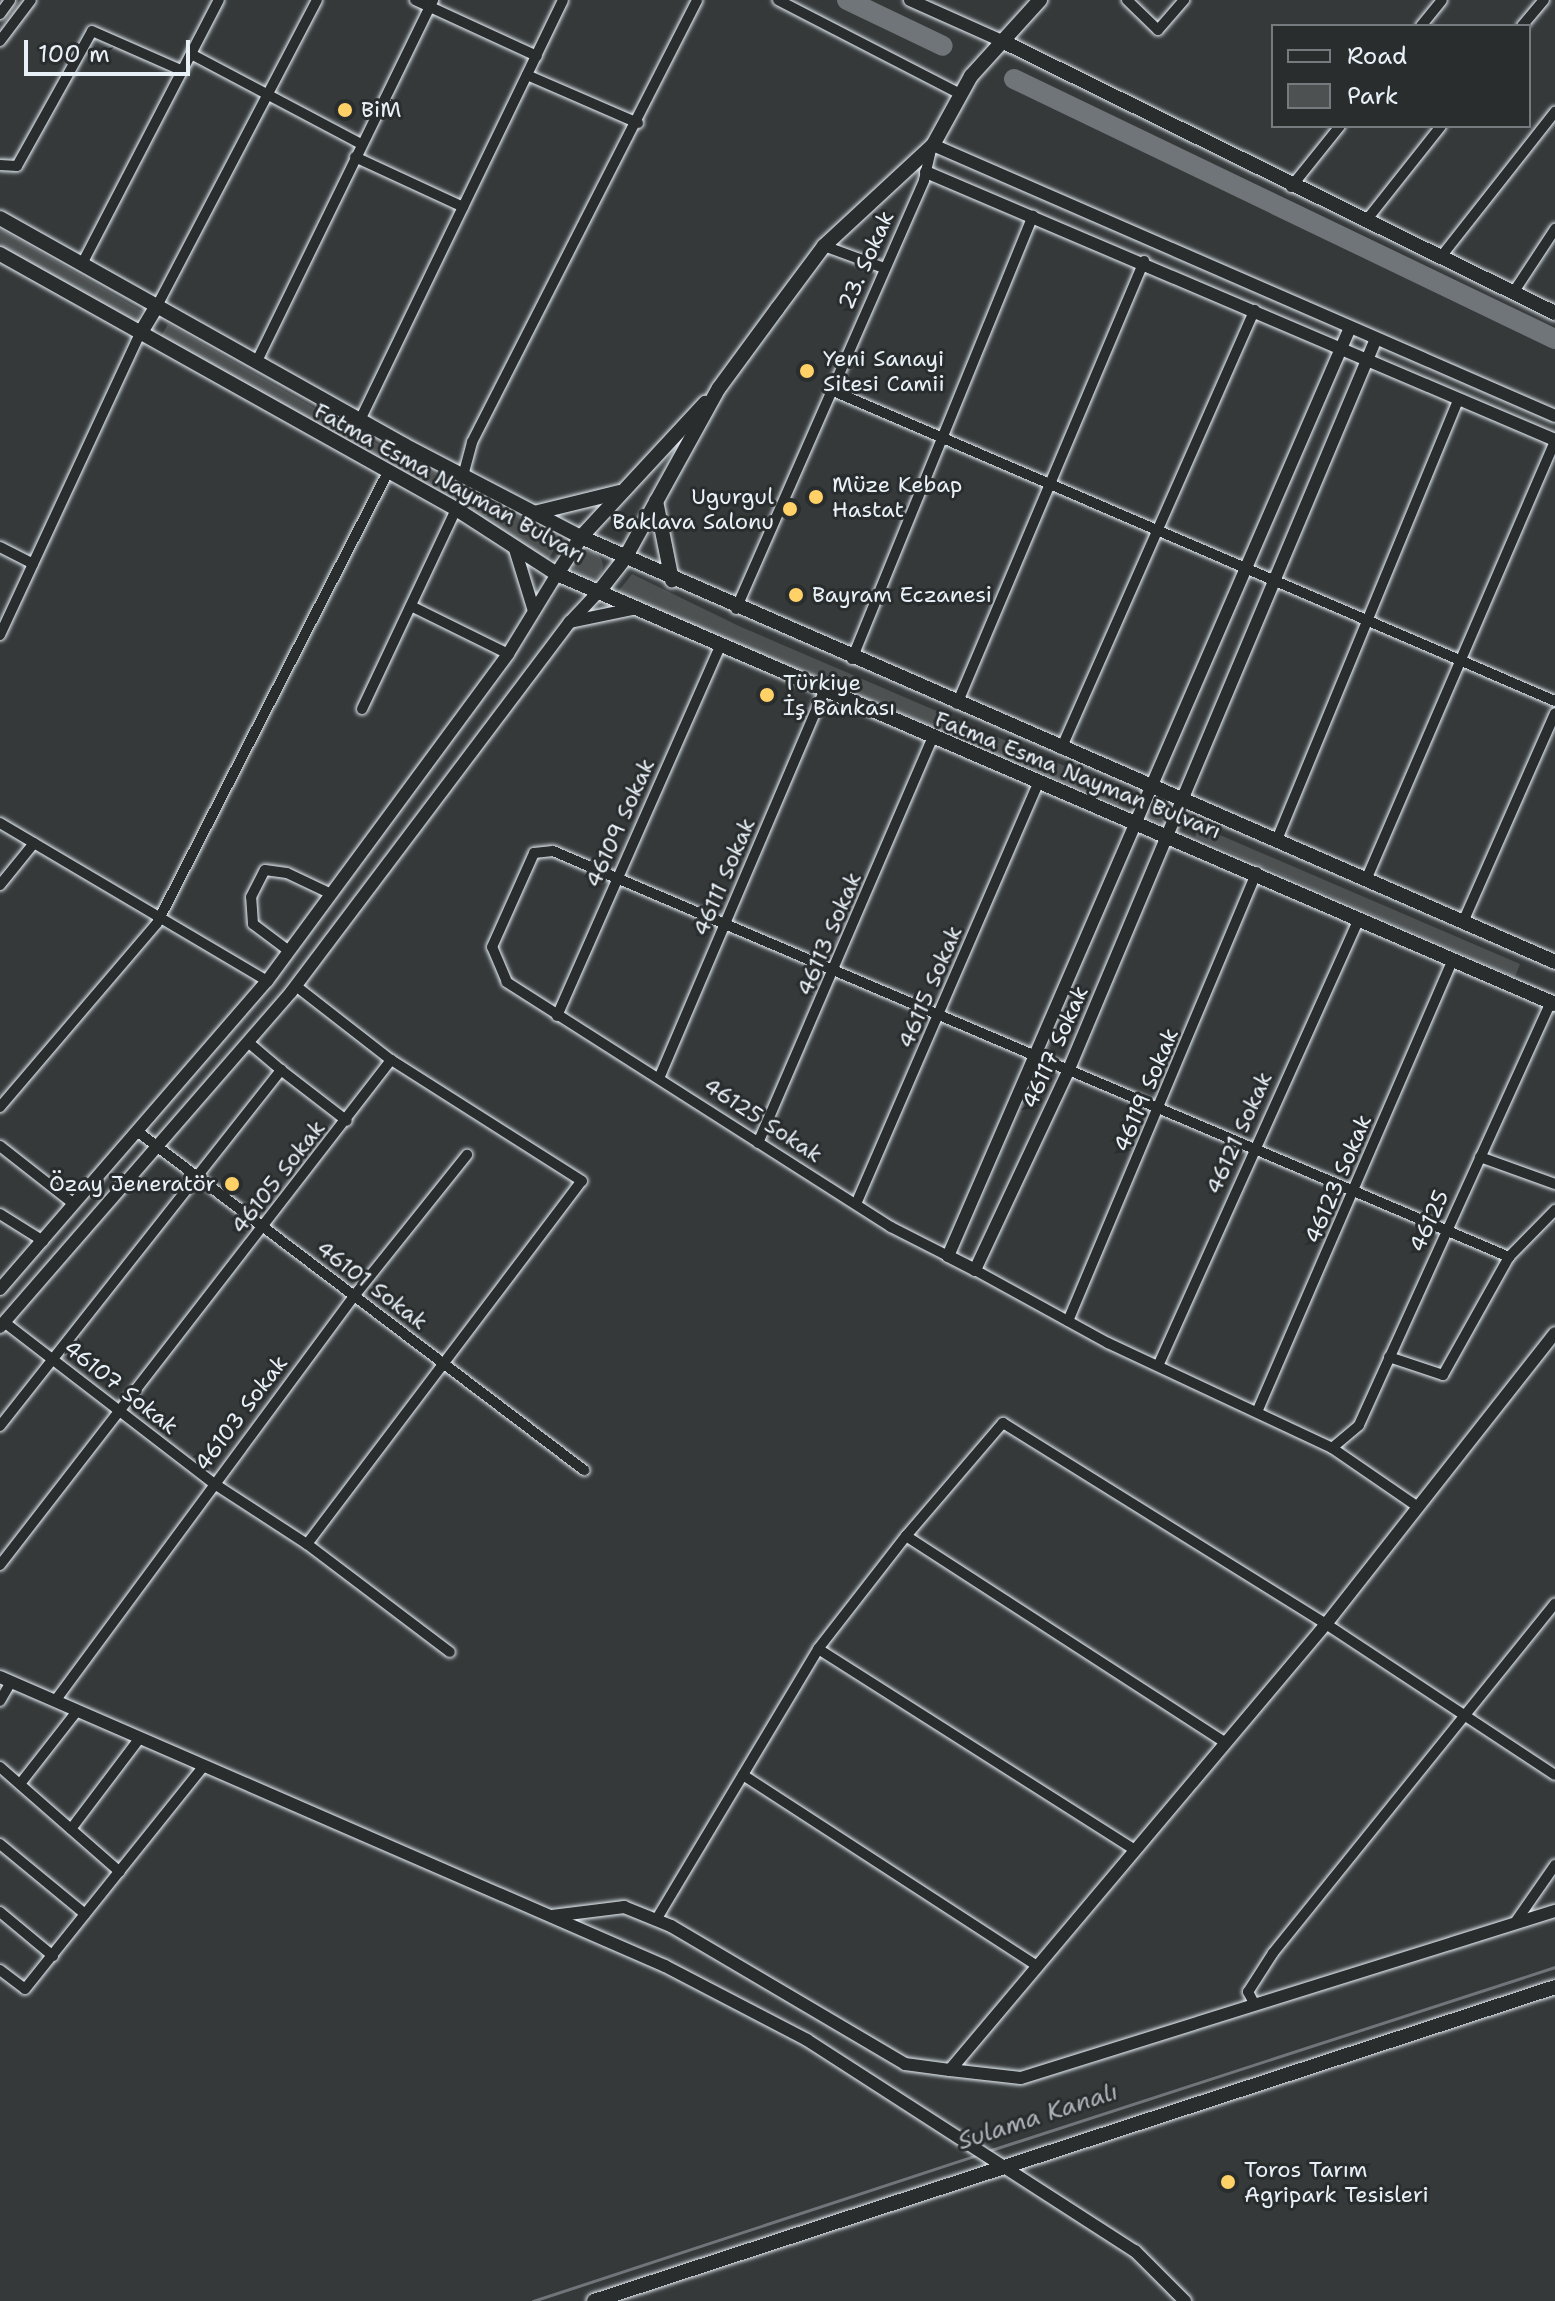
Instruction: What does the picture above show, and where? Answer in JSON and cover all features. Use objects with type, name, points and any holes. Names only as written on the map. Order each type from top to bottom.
[{"type":"main road","points":[[557,574],[581,537],[620,492],[719,388],[824,246],[933,145],[971,76],[1040,0]]},
{"type":"main road","points":[[1004,42],[1291,187],[1555,313]]},
{"type":"main road","name":"Fatma Esma Nayman Bulvarı","points":[[0,218],[360,420],[581,537],[736,609],[1555,962]]},
{"type":"main road","name":"Fatma Esma Nayman Bulvarı","points":[[0,254],[456,509],[557,574],[601,589],[720,647],[1135,825],[1257,872],[1452,961],[1553,1003]]},
{"type":"main road","points":[[140,334],[157,306]]},
{"type":"main road","points":[[601,589],[625,558],[719,388]]},
{"type":"main road","points":[[534,513],[620,492]]},
{"type":"main road","points":[[656,501],[672,580]]},
{"type":"main road","points":[[594,2301],[1008,2169],[1555,1987]]},
{"type":"street","points":[[0,41],[31,0]]},
{"type":"street","points":[[83,262],[219,0]]},
{"type":"street","points":[[157,306],[317,0]]},
{"type":"street","points":[[415,0],[431,3],[537,56]]},
{"type":"street","points":[[360,420],[563,0]]},
{"type":"street","points":[[463,476],[472,442],[638,123],[697,0]]},
{"type":"street","points":[[778,0],[960,94]]},
{"type":"street","points":[[910,0],[1004,42]]},
{"type":"street","points":[[1127,0],[1158,30],[1184,0]]},
{"type":"street","points":[[1423,24],[1442,0]]},
{"type":"street","points":[[1524,24],[1544,0]]},
{"type":"street","points":[[0,14],[6,1]]},
{"type":"street","points":[[257,361],[431,3]]},
{"type":"street","points":[[0,165],[17,166],[92,31],[181,70]]},
{"type":"street","points":[[191,54],[361,144]]},
{"type":"street","points":[[527,75],[638,123]]},
{"type":"street","points":[[1440,258],[1555,112]]},
{"type":"street","points":[[1291,187],[1338,128]]},
{"type":"street","points":[[1365,222],[1439,128]]},
{"type":"street","points":[[933,145],[1349,330],[1555,416]]},
{"type":"street","name":"23. Sokak","points":[[736,609],[926,172],[933,145]]},
{"type":"street","points":[[355,157],[463,207]]},
{"type":"street","points":[[926,172],[1144,261],[1555,441],[1366,880]]},
{"type":"street","points":[[852,659],[1033,216]]},
{"type":"street","points":[[1513,293],[1555,229]]},
{"type":"street","points":[[824,246],[884,268]]},
{"type":"street","points":[[957,704],[1144,261]]},
{"type":"street","points":[[1061,749],[1255,310]]},
{"type":"street","name":"46117 Sokak","points":[[948,1256],[1248,570],[1349,330]]},
{"type":"street","points":[[0,635],[140,334]]},
{"type":"street","name":"46117 Sokak","points":[[975,1270],[1069,1069],[1271,579],[1375,341]]},
{"type":"street","points":[[831,390],[1555,701]]},
{"type":"street","points":[[1276,842],[1459,399]]},
{"type":"street","points":[[0,1107],[159,917],[388,472]]},
{"type":"street","points":[[362,709],[456,509]]},
{"type":"street","points":[[514,546],[534,611]]},
{"type":"street","points":[[0,547],[33,564]]},
{"type":"street","points":[[0,1289],[267,981],[508,654],[557,574]]},
{"type":"street","points":[[2,1325],[296,986],[570,622],[601,589]]},
{"type":"street","points":[[411,606],[508,654]]},
{"type":"street","points":[[570,622],[638,607]]},
{"type":"street","name":"46109 Sokak","points":[[557,1016],[720,647]]},
{"type":"street","name":"46111 Sokak","points":[[660,1076],[824,692]]},
{"type":"street","points":[[1463,922],[1555,713]]},
{"type":"street","name":"46113 Sokak","points":[[758,1143],[836,969],[932,739]]},
{"type":"street","name":"46115 Sokak","points":[[856,1204],[1038,784]]},
{"type":"street","points":[[0,823],[267,981]]},
{"type":"street","points":[[0,885],[34,843]]},
{"type":"street","name":"46125 Sokak","points":[[948,1256],[856,1204],[758,1143],[660,1076],[557,1016],[507,982],[492,947],[525,866],[534,853],[553,851],[836,969],[1446,1233],[1509,1257]]},
{"type":"street","points":[[289,951],[253,924],[251,897],[265,870],[287,873],[331,894]]},
{"type":"street","name":"46119 Sokak","points":[[1068,1321],[1161,1109],[1257,872]]},
{"type":"street","name":"46121 Sokak","points":[[1158,1366],[1359,918]]},
{"type":"street","name":"46123 Sokak","points":[[1257,1412],[1452,961]]},
{"type":"street","points":[[296,986],[391,1060],[582,1181],[307,1544]]},
{"type":"street","name":"46125","points":[[1332,1448],[1359,1425],[1553,1003]]},
{"type":"street","points":[[249,1043],[347,1121]]},
{"type":"street","name":"46105 Sokak","points":[[0,1565],[347,1121],[391,1060]]},
{"type":"street","points":[[0,1426],[281,1070]]},
{"type":"street","name":"46101 Sokak","points":[[138,1132],[194,1179],[584,1470]]},
{"type":"street","points":[[0,1146],[74,1204]]},
{"type":"street","name":"46103 Sokak","points":[[55,1701],[354,1296],[467,1155]]},
{"type":"street","points":[[1480,1157],[1555,1184]]},
{"type":"street","points":[[1389,1357],[1443,1375],[1509,1257],[1555,1210]]},
{"type":"street","points":[[0,1214],[43,1241]]},
{"type":"street","points":[[948,1256],[1068,1321],[1332,1448],[1418,1507]]},
{"type":"street","name":"46107 Sokak","points":[[2,1325],[53,1360],[213,1483],[307,1544],[450,1652]]},
{"type":"street","points":[[950,2070],[1326,1624],[1555,1333]]},
{"type":"street","points":[[656,1920],[818,1649],[906,1536],[1003,1423],[1326,1624],[1555,1775]]},
{"type":"street","points":[[906,1536],[1226,1743]]},
{"type":"street","points":[[1255,2005],[1248,1992],[1273,1953],[1555,1603]]},
{"type":"street","points":[[818,1649],[1135,1850]]},
{"type":"street","points":[[0,1701],[5,1679],[665,1966],[807,2040],[982,2152],[1135,2251],[1185,2301]]},
{"type":"street","points":[[20,1784],[77,1711]]},
{"type":"street","points":[[71,1829],[139,1739]]},
{"type":"street","points":[[0,1767],[120,1872]]},
{"type":"street","points":[[0,1970],[25,1989],[203,1767]]},
{"type":"street","points":[[743,1775],[1037,1966]]},
{"type":"street","points":[[0,1844],[85,1914]]},
{"type":"street","points":[[1514,1924],[1555,1865]]},
{"type":"street","points":[[552,1916],[624,1907],[656,1920],[905,2064],[1021,2078],[1555,1911]]},
{"type":"street","points":[[0,1912],[53,1956]]},
{"type":"green space","points":[[0,229],[142,311],[134,326],[0,249]]},
{"type":"green space","points":[[168,324],[365,437],[560,538],[548,561],[161,336]]},
{"type":"green space","points":[[588,551],[598,556],[603,566],[598,576],[588,581],[578,576],[573,566],[578,556]]},
{"type":"green space","points":[[632,574],[741,627],[1123,791],[1118,805],[617,593]]},
{"type":"green space","points":[[1148,805],[1174,816],[1169,828],[1143,817]]},
{"type":"green space","points":[[1199,826],[1520,964],[1515,977],[1195,837]]},
{"type":"waterway","points":[[847,0],[943,46]]},
{"type":"waterway","points":[[1014,79],[1555,339]]},
{"type":"waterway","name":"Sulama Kanalı","points":[[988,2151],[1555,1967]]},
{"type":"waterway","name":"Sulama Kanalı","points":[[533,2301],[977,2155]]},
{"type":"place","name":"BiM","points":[[345,110]]},
{"type":"place","name":"Yeni Sanayi Sitesi Camii","points":[[807,371]]},
{"type":"place","name":"Müze Kebap Hastat","points":[[816,497]]},
{"type":"place","name":"Ugurgul Baklava Salonu","points":[[790,509]]},
{"type":"place","name":"Bayram Eczanesi","points":[[796,595]]},
{"type":"place","name":"Türkiye İş Bankası","points":[[767,695]]},
{"type":"place","name":"Özay Jeneratör","points":[[232,1184]]},
{"type":"place","name":"Toros Tarım Agripark Tesisleri","points":[[1228,2182]]}]
